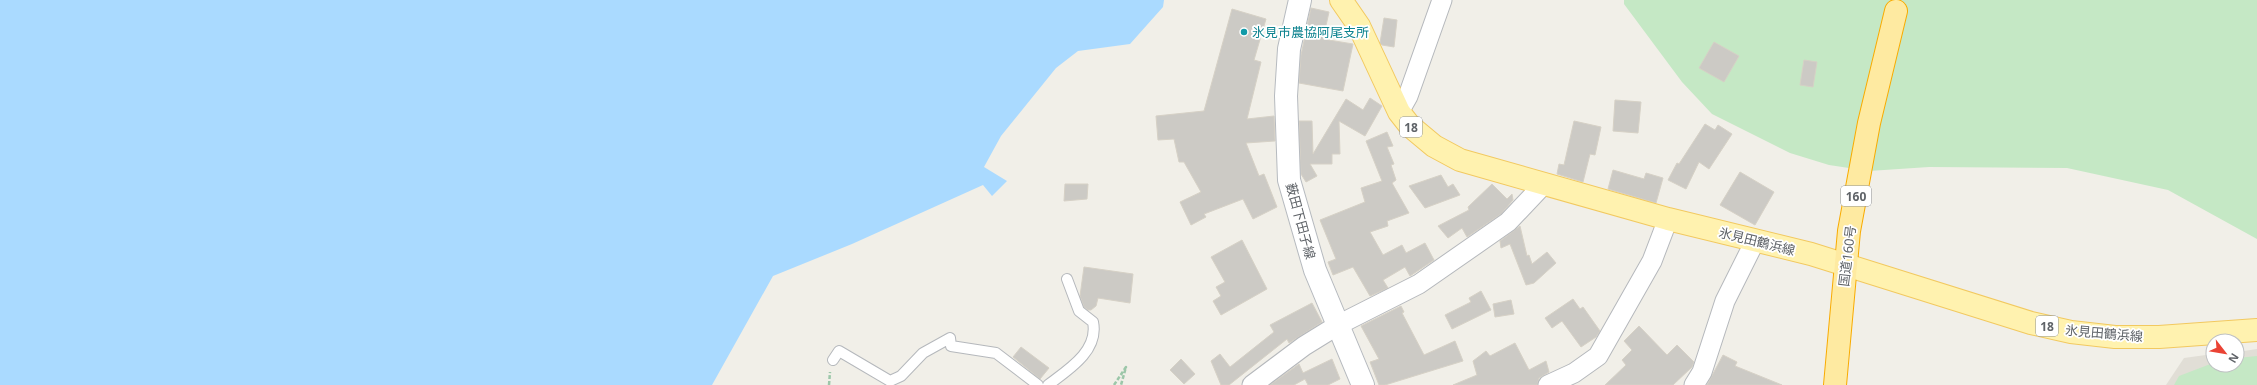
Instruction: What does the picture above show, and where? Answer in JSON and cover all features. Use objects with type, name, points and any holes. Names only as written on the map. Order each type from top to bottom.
[{"type":"highway","name":"国道160号","points":[[1834,385],[1849,230],[1870,123],[1896,11]]},
{"type":"main road","name":"薮田下田子線","points":[[1300,0],[1288,57],[1286,96],[1289,180],[1314,270],[1364,385]]},
{"type":"main road","name":"氷見田鶴浜線","points":[[1341,0],[1359,26],[1399,112],[1410,126],[1434,146],[1460,160],[1668,219],[1846,264],[2024,320],[2071,332],[2115,337],[2159,337],[2257,330]]},
{"type":"street","points":[[1399,112],[1408,96],[1442,0]]},
{"type":"street","points":[[1252,385],[1304,346],[1338,325],[1419,284],[1508,222],[1544,184]]},
{"type":"street","points":[[1548,385],[1574,373],[1598,356],[1652,261],[1668,219]]},
{"type":"street","points":[[1694,385],[1702,372],[1725,301],[1755,241]]},
{"type":"lane","points":[[1048,385],[1064,374],[1088,350],[1094,329],[1093,322],[1079,311],[1068,279]]},
{"type":"lane","points":[[833,360],[839,352],[890,381],[901,376],[923,353],[950,338],[951,346],[996,353],[1038,385]]},
{"type":"path","points":[[1114,385],[1126,367],[1121,385]]},
{"type":"shaded area","points":[[2257,349],[2257,385],[2166,385],[2184,358],[2205,355],[2205,373],[2245,373],[2245,351]]},
{"type":"green space","points":[[1624,0],[2257,0],[2257,239],[2168,190],[2067,168],[1929,167],[1869,171],[1829,165],[1790,153],[1712,114],[1682,82],[1624,4]]},
{"type":"green space","points":[[2257,356],[2257,385],[2174,385],[2179,376],[2205,366],[2205,373],[2245,373],[2245,357]]},
{"type":"water","points":[[0,0],[1164,0],[1163,7],[1130,44],[1078,51],[1056,68],[1001,136],[984,167],[1007,181],[992,196],[983,185],[852,244],[773,276],[712,385],[0,385]]},
{"type":"building","points":[[1311,8],[1329,12],[1323,39],[1353,44],[1343,91],[1299,83],[1301,55]]},
{"type":"building","points":[[1232,9],[1266,19],[1254,60],[1261,62],[1247,119],[1274,116],[1275,141],[1246,143],[1259,176],[1264,174],[1277,207],[1253,219],[1243,199],[1204,214],[1206,217],[1191,225],[1180,202],[1201,192],[1184,162],[1179,162],[1174,139],[1158,140],[1156,116],[1204,111]]},
{"type":"building","points":[[1384,18],[1397,20],[1394,47],[1382,45],[1380,43]]},
{"type":"building","points":[[1714,42],[1739,56],[1724,82],[1699,68]]},
{"type":"building","points":[[1804,60],[1817,62],[1813,87],[1800,85]]},
{"type":"building","points":[[1370,98],[1382,106],[1365,136],[1339,121],[1340,154],[1332,154],[1332,164],[1310,164],[1317,176],[1306,182],[1301,174],[1299,121],[1312,121],[1313,154],[1346,99],[1363,110]]},
{"type":"building","points":[[1615,100],[1641,102],[1638,133],[1613,131]]},
{"type":"building","points":[[1574,121],[1601,127],[1595,155],[1590,154],[1583,182],[1557,174],[1559,164],[1564,165]]},
{"type":"building","points":[[1705,124],[1715,130],[1718,125],[1732,134],[1709,169],[1699,162],[1686,189],[1668,180],[1677,163],[1679,164]]},
{"type":"building","points":[[1387,132],[1393,146],[1387,147],[1394,164],[1391,165],[1396,180],[1392,183],[1409,213],[1387,221],[1388,226],[1370,232],[1383,255],[1402,245],[1406,253],[1425,243],[1434,260],[1410,276],[1405,267],[1383,280],[1388,288],[1370,296],[1353,267],[1333,275],[1328,262],[1336,259],[1320,220],[1365,202],[1361,188],[1382,181],[1366,141]]},
{"type":"building","points":[[1613,170],[1644,179],[1646,173],[1663,178],[1656,203],[1608,189]]},
{"type":"building","points":[[1740,172],[1774,192],[1755,225],[1720,205]]},
{"type":"building","points":[[1441,175],[1448,187],[1453,184],[1460,195],[1425,208],[1409,186]]},
{"type":"building","points":[[1065,184],[1088,184],[1087,199],[1064,201]]},
{"type":"building","points":[[1492,184],[1507,199],[1512,194],[1513,200],[1501,214],[1467,237],[1462,228],[1448,238],[1438,226],[1469,210],[1468,207]]},
{"type":"building","points":[[1520,226],[1527,256],[1529,255],[1532,264],[1547,252],[1556,263],[1534,283],[1526,285],[1510,244],[1501,248],[1500,241]]},
{"type":"building","points":[[1242,240],[1267,289],[1221,315],[1213,301],[1221,296],[1216,287],[1225,282],[1211,257]]},
{"type":"building","points":[[1084,267],[1133,274],[1130,303],[1098,298],[1096,306],[1091,310],[1084,307],[1080,296]]},
{"type":"building","points":[[1481,291],[1491,310],[1452,329],[1445,315],[1471,302],[1469,298]]},
{"type":"building","points":[[1573,299],[1580,309],[1583,307],[1600,331],[1596,337],[1581,347],[1562,321],[1552,328],[1545,318]]},
{"type":"building","points":[[1511,300],[1514,314],[1495,317],[1493,304]]},
{"type":"building","points":[[1312,303],[1322,322],[1289,343],[1287,339],[1229,385],[1221,385],[1211,361],[1220,354],[1230,367],[1274,332],[1270,325]]},
{"type":"building","points":[[1401,306],[1404,312],[1402,313],[1424,355],[1455,341],[1463,361],[1385,385],[1379,385],[1370,362],[1379,359],[1361,326]]},
{"type":"building","points":[[1639,326],[1667,355],[1677,345],[1694,362],[1692,367],[1673,385],[1605,385],[1626,365],[1622,360],[1632,350],[1624,341]]},
{"type":"building","points":[[1515,343],[1529,370],[1546,361],[1549,372],[1539,378],[1537,385],[1453,385],[1477,375],[1473,361],[1486,351],[1490,356]]},
{"type":"building","points":[[1021,347],[1049,368],[1040,379],[1013,357]]},
{"type":"building","points":[[1723,355],[1737,362],[1735,366],[1782,385],[1707,385]]},
{"type":"building","points":[[1181,359],[1195,374],[1184,384],[1170,370]]},
{"type":"building","points":[[1332,359],[1340,379],[1328,385],[1308,385],[1305,379],[1294,385],[1270,385],[1299,364],[1303,373]]},
{"type":"place","name":"氷見市農協阿尾支所","points":[[1244,32]]}]
